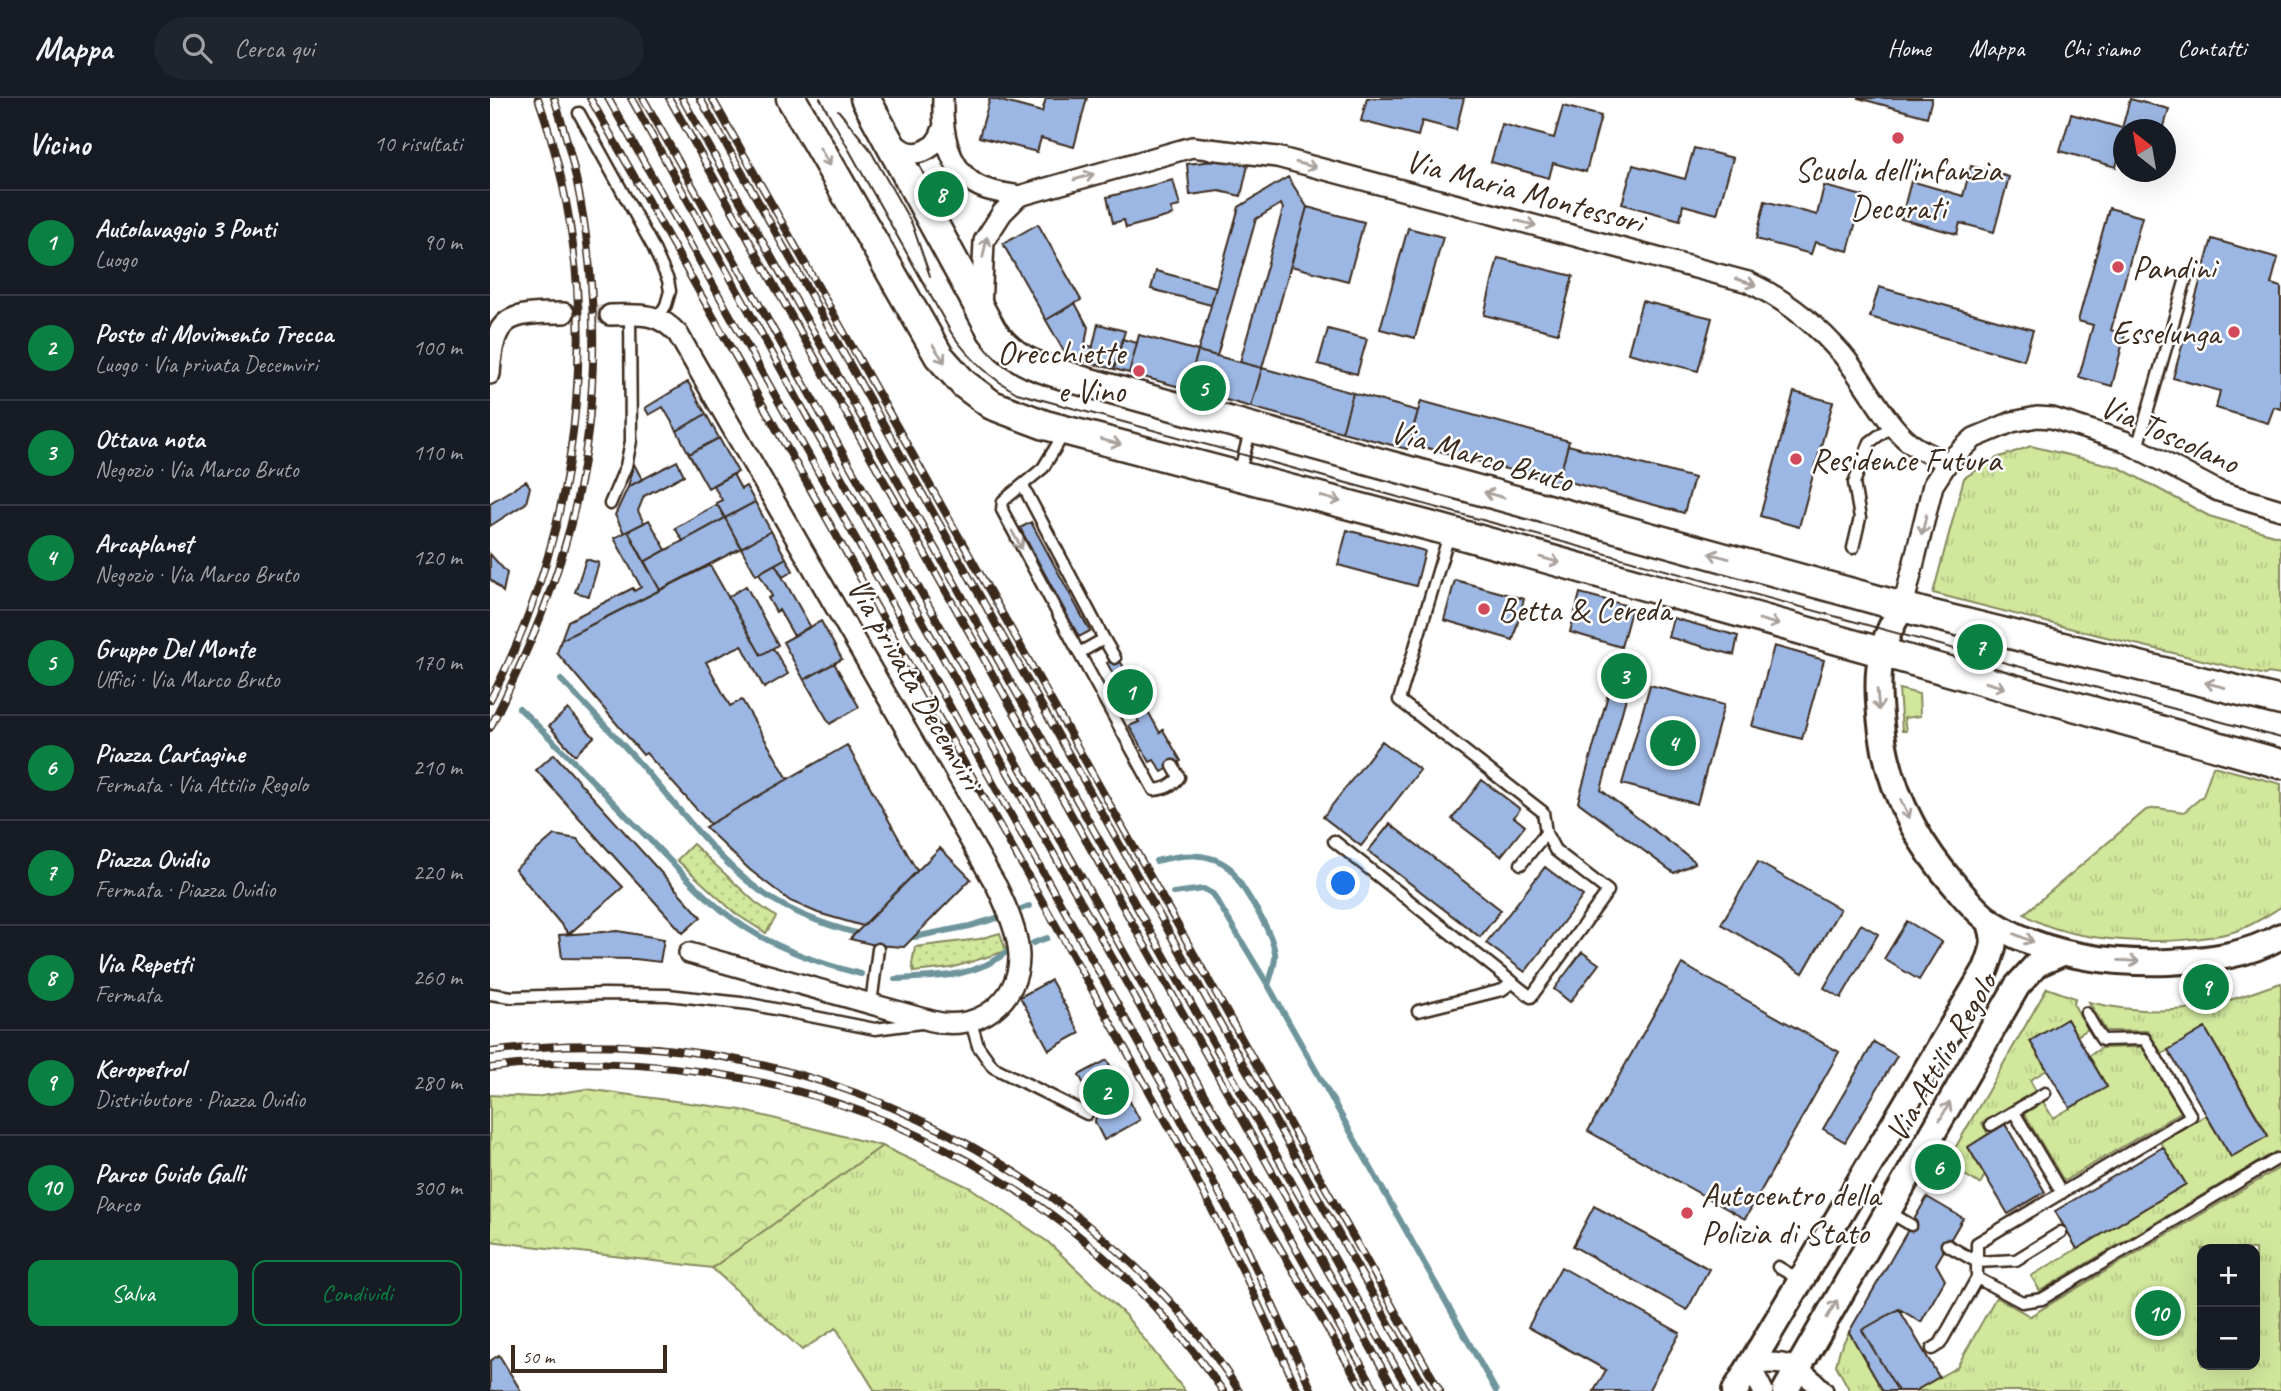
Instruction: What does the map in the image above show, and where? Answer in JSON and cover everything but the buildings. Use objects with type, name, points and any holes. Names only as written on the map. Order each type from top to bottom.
[{"type":"main road","points":[[791,98],[944,363],[964,384],[992,405],[1055,427],[1450,531],[2281,764]]},
{"type":"main road","name":"Via Marco Bruto","points":[[865,98],[992,331],[1010,353],[1043,368],[1903,607],[2281,701]]},
{"type":"street","points":[[943,99],[943,128],[952,157],[965,175],[976,184],[993,191],[1019,196]]},
{"type":"street","points":[[884,132],[896,147],[921,153],[937,143],[943,128]]},
{"type":"street","name":"Via Maria Montessori","points":[[1019,196],[1192,146],[1278,157],[1748,282],[1797,309],[1858,375],[1893,425],[1916,447],[1948,462]]},
{"type":"street","points":[[981,310],[984,241],[1002,213],[1019,196]]},
{"type":"street","points":[[490,374],[492,346],[503,326],[525,314],[564,313]]},
{"type":"street","points":[[620,315],[658,318]]},
{"type":"street","name":"Via privata Decemviri","points":[[658,318],[668,323],[685,346],[1000,894],[1018,943],[1018,970],[1013,985],[1003,1000],[989,1014],[971,1022]]},
{"type":"street","name":"Via Toscolano","points":[[1903,607],[1933,485],[1962,447],[1987,431],[2011,422],[2037,417],[2052,418],[2099,432],[2137,448],[2218,491],[2281,510]]},
{"type":"street","points":[[1903,607],[1892,623],[1877,671],[1884,747],[1895,789],[1916,832],[1938,866],[1967,900],[1989,920],[2018,936],[2062,953],[2126,962],[2159,962],[2232,956],[2274,945]]},
{"type":"street","name":"Via Attilio Regolo","points":[[1735,1391],[1986,969],[1995,937],[1989,920]]},
{"type":"street","points":[[689,953],[932,1021],[953,1024],[971,1022]]},
{"type":"street","name":"Via Attilio Regolo","points":[[1785,1391],[2017,986],[2037,964],[2062,953]]},
{"type":"street","points":[[1763,1391],[1750,1365],[1782,1363],[1798,1368],[1823,1391]]},
{"type":"lane","points":[[579,113],[653,247],[668,280],[670,291],[658,318]]},
{"type":"lane","points":[[2137,448],[2187,275]]},
{"type":"lane","points":[[610,504],[626,466],[631,441],[620,315]]},
{"type":"lane","points":[[1853,548],[1860,518],[1854,484],[1870,442],[1893,425]]},
{"type":"lane","points":[[1239,475],[1251,426]]},
{"type":"lane","points":[[1055,427],[1050,459],[1023,486],[1003,501],[1002,510],[1154,790],[1162,790],[1175,783],[1179,777],[1173,766]]},
{"type":"lane","points":[[1023,486],[1115,658]]},
{"type":"lane","points":[[1334,841],[1531,997],[1608,891],[1555,850],[1546,833],[1543,812],[1399,699],[1450,531]]},
{"type":"lane","points":[[1079,653],[1104,639]]},
{"type":"lane","points":[[1521,863],[1546,833]]},
{"type":"lane","points":[[871,1004],[878,949]]},
{"type":"lane","points":[[1418,1011],[1502,990],[1513,982]]},
{"type":"lane","points":[[490,994],[512,997],[642,993],[708,998],[875,1029],[932,1021]]},
{"type":"lane","points":[[1931,1349],[1940,1344],[1977,1278],[1977,1243],[2191,1116],[2145,1039],[2102,1040],[2086,1013]]},
{"type":"lane","points":[[971,1022],[978,1046],[993,1066],[1087,1114]]},
{"type":"lane","points":[[1991,1125],[2045,1093]]},
{"type":"lane","points":[[2014,1112],[2062,1193]]},
{"type":"lane","points":[[1977,1278],[2022,1302],[2042,1299],[2277,1159]]},
{"type":"lane","points":[[1888,1212],[1911,1224]]},
{"type":"lane","points":[[1947,1245],[1977,1262],[2016,1260],[2062,1232]]},
{"type":"lane","points":[[1778,1267],[1800,1280]]},
{"type":"green space","points":[[2031,446],[2118,467],[2209,516],[2281,537],[2281,675],[2265,675],[1933,593],[1964,478],[1997,458]]},
{"type":"green space","points":[[1899,689],[1919,694],[1920,716],[1904,718],[1906,731],[1902,731]]},
{"type":"green space","points":[[2213,766],[2281,784],[2281,907],[2233,932],[2210,937],[2156,941],[2069,932],[2024,914],[2146,810],[2157,808],[2184,812],[2203,796]]},
{"type":"green space","points":[[693,844],[755,902],[776,917],[766,933],[736,914],[677,860]]},
{"type":"green space","points":[[1000,933],[1006,951],[951,968],[914,972],[912,964],[915,947],[979,939]]},
{"type":"green space","points":[[2281,983],[2281,1161],[2275,1152],[2040,1291],[2031,1276],[2185,1185],[2160,1142],[2206,1115],[2231,1157],[2268,1135],[2205,1028],[2162,1054],[2148,1031],[2106,1031],[2089,1002],[2137,1010],[2186,1009],[2227,1001]]},
{"type":"green space","points":[[2047,988],[2075,998],[2074,1005],[2088,1029],[2077,1036],[2067,1019],[2030,1041],[2047,1070],[2030,1080],[2036,1091],[1982,1123],[1988,1134],[1968,1147],[1985,1175],[1980,1184],[1946,1164]]},
{"type":"green space","points":[[2142,1047],[2181,1112],[2064,1181],[2024,1114],[2043,1102],[2053,1118],[2107,1087],[2089,1056],[2101,1048]]},
{"type":"green space","points":[[586,1089],[741,1110],[882,1146],[712,1268],[490,1241],[490,1095],[535,1097]]},
{"type":"green space","points":[[882,1146],[971,1188],[1048,1242],[1126,1316],[1185,1391],[875,1391],[836,1328],[802,1350],[712,1268]]},
{"type":"green space","points":[[2281,1167],[2281,1391],[1915,1391],[1957,1367],[1996,1297],[2030,1316]]},
{"type":"green space","points":[[1849,1332],[1883,1391],[1850,1391],[1836,1365],[1840,1349]]},
{"type":"waterway","points":[[561,680],[623,745],[711,847],[740,875],[792,910],[856,933]]},
{"type":"waterway","points":[[519,708],[725,913],[781,947],[861,974]]},
{"type":"waterway","points":[[1156,861],[1195,856],[1214,859],[1231,869],[1257,910],[1273,943],[1275,961],[1268,985],[1496,1391]]},
{"type":"waterway","points":[[1173,893],[1204,889],[1213,894],[1268,985]]},
{"type":"waterway","points":[[1021,909],[1029,906]]},
{"type":"waterway","points":[[914,937],[997,918]]},
{"type":"waterway","points":[[1033,943],[1047,938]]},
{"type":"waterway","points":[[895,979],[968,971],[996,960],[1008,951]]},
{"type":"tunnel","points":[[564,313],[610,315]]},
{"type":"tram line","points":[[820,98],[952,334],[981,367],[1017,393],[2281,738]]},
{"type":"tram line","points":[[838,110],[869,148],[912,224],[930,276]]},
{"type":"railway","points":[[490,700],[522,630],[548,557],[566,481],[576,404],[578,326],[573,248],[560,172],[538,98]]},
{"type":"railway","points":[[490,728],[531,641],[556,575],[577,497],[587,440],[592,382],[590,266],[582,209],[554,98]]},
{"type":"railway","points":[[590,98],[1175,1137],[1244,1273],[1298,1391]]},
{"type":"railway","points":[[608,98],[1166,1091],[1238,1229],[1312,1391]]},
{"type":"railway","points":[[631,98],[1188,1092],[1364,1391]]},
{"type":"railway","points":[[643,98],[1199,1086],[1291,1240],[1376,1391]]},
{"type":"railway","points":[[669,98],[1395,1391]]},
{"type":"railway","points":[[682,98],[1409,1391]]},
{"type":"railway","points":[[700,98],[1427,1391]]},
{"type":"railway","points":[[712,98],[1440,1391]]},
{"type":"railway","points":[[490,1052],[570,1046],[650,1048],[728,1058],[805,1076],[880,1102],[952,1136],[1020,1176],[1085,1223],[1128,1260],[1169,1301],[1206,1344],[1239,1391]]},
{"type":"railway","points":[[490,1068],[545,1063],[601,1063],[726,1075],[810,1095],[891,1124],[968,1161],[1040,1207],[1107,1260],[1168,1322],[1223,1391]]},
{"type":"place","name":"Scuola dell'infanzia Decorati","points":[[1898,138]]},
{"type":"place","name":"Via Repetti","points":[[941,194]]},
{"type":"place","name":"Pandini","points":[[2118,267]]},
{"type":"place","name":"Esselunga","points":[[2234,332]]},
{"type":"place","name":"Orecchiette e Vino","points":[[1139,371]]},
{"type":"place","name":"Gruppo Del Monte","points":[[1203,388]]},
{"type":"place","name":"Residence Futura","points":[[1796,459]]},
{"type":"place","name":"Betta & Cereda","points":[[1484,609]]},
{"type":"place","name":"Piazza Ovidio","points":[[1980,647]]},
{"type":"place","name":"Ottava nota","points":[[1624,676]]},
{"type":"place","name":"Autolavaggio 3 Ponti","points":[[1130,692]]},
{"type":"place","name":"Arcaplanet","points":[[1673,743]]},
{"type":"place","name":"Keropetrol","points":[[2206,987]]},
{"type":"place","name":"Posto di Movimento Trecca","points":[[1106,1092]]},
{"type":"place","name":"Piazza Cartagine","points":[[1938,1167]]},
{"type":"place","name":"Autocentro della Polizia di Stato","points":[[1687,1213]]},
{"type":"place","name":"Parco Guido Galli","points":[[2158,1313]]}]
